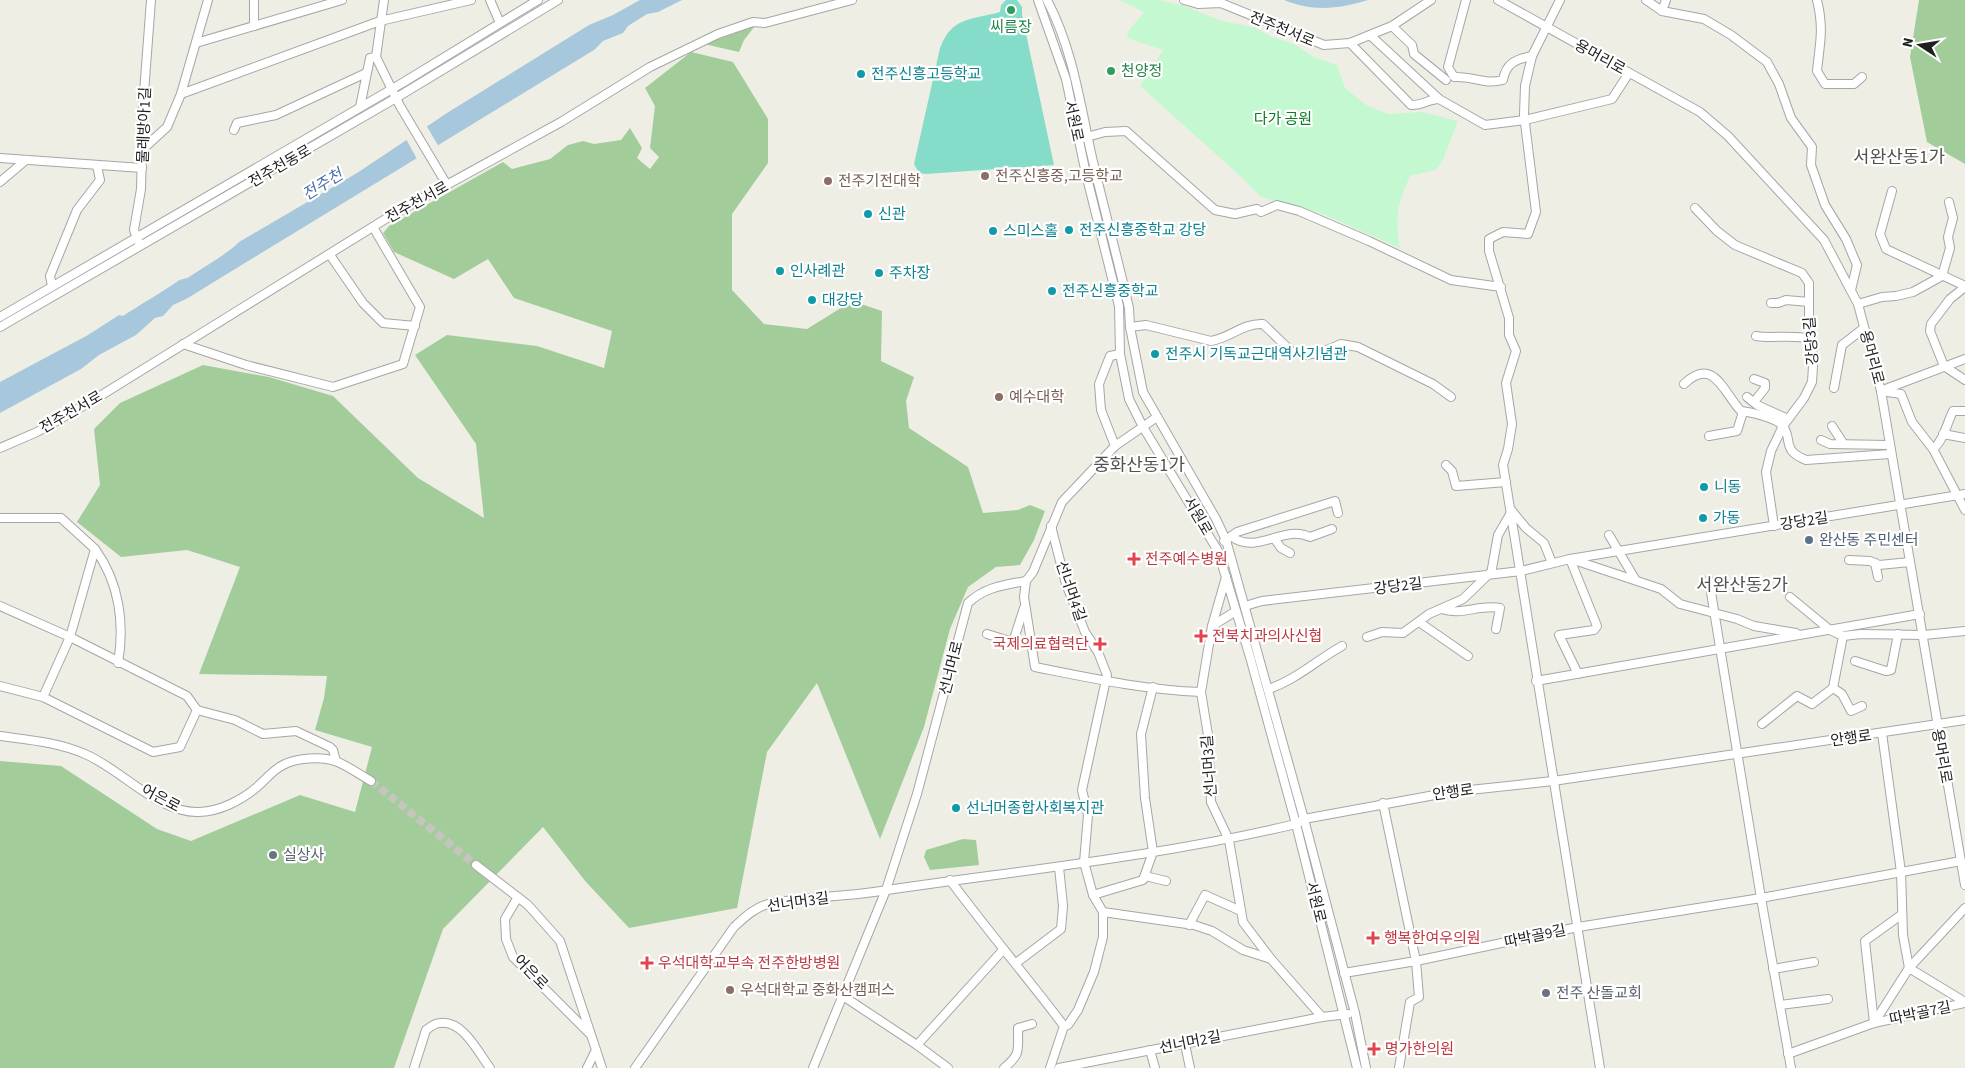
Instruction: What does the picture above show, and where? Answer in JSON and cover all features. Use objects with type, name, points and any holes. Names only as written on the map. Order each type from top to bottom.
[{"type":"street","name":"물레방아1길","points":[[136,238],[134,230],[138,219],[142,168],[143,106],[151,0]]},
{"type":"street","points":[[143,149],[167,127],[181,94],[208,0]]},
{"type":"street","points":[[254,0],[254,26]]},
{"type":"street","points":[[196,43],[342,0]]},
{"type":"street","points":[[384,0],[376,57],[400,106],[447,185]]},
{"type":"street","points":[[181,94],[380,21],[444,3],[472,0]]},
{"type":"street","points":[[490,0],[500,24]]},
{"type":"street","name":"전주천동로","points":[[0,318],[391,89],[538,0]]},
{"type":"street","name":"전주천동로","points":[[0,327],[142,247],[396,98],[558,0]]},
{"type":"street","name":"전주천서로","points":[[0,448],[37,432],[78,409],[373,228],[561,122],[650,66],[718,34],[753,22],[765,23],[852,0]]},
{"type":"street","name":"서원로","points":[[1038,0],[1066,79],[1078,140],[1119,306],[1120,354],[1129,399],[1143,427],[1215,546],[1236,612],[1296,824],[1357,1068]]},
{"type":"street","name":"서원로","points":[[1048,0],[1054,12],[1076,81],[1130,308],[1130,327],[1143,392],[1229,539],[1235,574],[1269,689],[1355,1013],[1366,1068]]},
{"type":"street","name":"전주천서로","points":[[1184,0],[1198,4],[1221,4],[1324,45],[1350,43],[1392,26],[1431,0]]},
{"type":"street","points":[[1466,0],[1448,67],[1454,77],[1464,76],[1490,84],[1503,80],[1505,70],[1517,59],[1532,56]]},
{"type":"street","name":"용머리로","points":[[1498,0],[1700,112],[1728,136],[1824,240],[1851,290],[1858,304],[1881,391],[1890,454],[1924,635],[1937,725],[1965,885]]},
{"type":"street","points":[[1553,781],[1536,681],[1512,511],[1503,465],[1512,424],[1506,383],[1516,351],[1509,335],[1509,318],[1489,251],[1489,239],[1503,232],[1528,234],[1536,212],[1525,120],[1525,86],[1532,56],[1560,0]]},
{"type":"street","points":[[1646,0],[1662,11],[1704,19],[1731,35],[1767,62],[1779,84],[1791,118],[1812,146],[1811,165],[1824,205],[1846,239],[1856,265],[1851,290]]},
{"type":"street","points":[[1662,11],[1666,0]]},
{"type":"street","points":[[1817,0],[1823,36],[1817,71],[1825,84],[1854,84],[1862,76]]},
{"type":"street","points":[[1392,26],[1412,45],[1414,54],[1446,80]]},
{"type":"street","points":[[1370,35],[1439,99],[1485,125],[1525,120],[1612,99],[1629,73]]},
{"type":"street","points":[[1350,43],[1411,105],[1418,106],[1431,99],[1439,99]]},
{"type":"street","points":[[360,107],[370,58],[376,57]]},
{"type":"street","points":[[234,130],[237,123],[276,115],[366,73]]},
{"type":"street","points":[[1078,140],[1126,131],[1215,210],[1235,214],[1257,209],[1261,212],[1277,205],[1299,211],[1369,241],[1451,280],[1501,287]]},
{"type":"street","points":[[0,158],[142,168]]},
{"type":"street","points":[[0,182],[26,160]]},
{"type":"street","points":[[52,286],[50,276],[77,210],[100,180],[97,166]]},
{"type":"street","points":[[1892,191],[1882,221],[1880,234],[1882,243],[1892,254],[1965,287],[1950,299],[1931,324],[1930,331],[1936,352],[1944,366],[1965,380]]},
{"type":"street","points":[[1858,304],[1882,297],[1913,292],[1942,276],[1950,248],[1948,237],[1953,218],[1949,202]]},
{"type":"street","name":"강당3길","points":[[1694,208],[1717,231],[1735,245],[1802,273],[1809,283],[1812,382],[1804,398],[1785,422],[1771,451],[1766,472],[1774,526]]},
{"type":"street","points":[[183,344],[246,365],[333,387],[403,364],[420,307],[373,228]]},
{"type":"street","points":[[136,238],[142,247]]},
{"type":"street","points":[[330,255],[364,303],[383,322],[415,326]]},
{"type":"street","points":[[1771,302],[1778,303],[1786,300],[1809,302]]},
{"type":"street","points":[[1130,327],[1146,325],[1211,341],[1219,340],[1252,323],[1263,324],[1290,351],[1306,355],[1322,352],[1341,344],[1358,347],[1433,384],[1451,397]]},
{"type":"street","points":[[1834,388],[1842,345],[1864,328]]},
{"type":"street","points":[[1756,336],[1783,338],[1799,336],[1810,339]]},
{"type":"street","points":[[1115,446],[1101,410],[1099,384],[1110,356],[1120,354]]},
{"type":"street","points":[[1881,391],[1965,359]]},
{"type":"street","points":[[1684,384],[1692,376],[1699,374],[1714,377],[1725,388],[1734,404],[1743,412],[1785,422]]},
{"type":"street","points":[[1754,379],[1765,383],[1765,388],[1751,399],[1785,422]]},
{"type":"street","points":[[1881,391],[1901,394],[1912,422],[1933,449],[1962,495],[1965,510]]},
{"type":"street","points":[[1933,449],[1938,445],[1950,424],[1949,418],[1954,411],[1965,411]]},
{"type":"street","points":[[1709,436],[1737,431],[1743,412]]},
{"type":"street","points":[[1157,417],[1115,446],[1062,502],[1033,572],[1026,581],[1025,605],[1035,667],[1106,681],[1201,692],[1212,626],[1225,578],[1235,574]]},
{"type":"street","points":[[1785,422],[1787,444],[1796,456],[1806,460],[1890,454]]},
{"type":"street","points":[[1832,426],[1843,443]]},
{"type":"street","points":[[1943,434],[1965,438]]},
{"type":"street","points":[[1821,440],[1830,444],[1889,445]]},
{"type":"street","points":[[1446,465],[1452,471],[1456,486],[1506,482]]},
{"type":"street","name":"강당2길","points":[[1245,606],[1262,601],[1521,570],[1571,559],[1962,495]]},
{"type":"street","points":[[1215,546],[1229,539],[1237,532],[1335,501],[1338,514]]},
{"type":"street","points":[[1512,511],[1526,528],[1544,542],[1552,563]]},
{"type":"street","points":[[1367,637],[1382,632],[1403,633],[1441,609],[1463,599],[1490,574],[1498,535],[1512,511]]},
{"type":"street","points":[[0,518],[61,518],[95,549],[107,565],[117,591],[122,642],[118,662]]},
{"type":"street","name":"선너머4길","points":[[1051,526],[1066,584],[1085,632],[1098,652],[1107,675],[1082,790],[1088,814],[1084,862]]},
{"type":"street","points":[[1229,539],[1241,544],[1300,532],[1310,536],[1332,529]]},
{"type":"street","points":[[1608,535],[1635,579]]},
{"type":"street","points":[[1274,538],[1281,548],[1290,553]]},
{"type":"street","points":[[44,697],[70,637],[95,549]]},
{"type":"street","points":[[1571,559],[1661,589],[1680,604],[1754,626],[1803,634]]},
{"type":"street","points":[[1571,559],[1597,626],[1594,630],[1558,636],[1578,674]]},
{"type":"street","points":[[1849,560],[1870,561],[1879,566],[1910,562]]},
{"type":"street","points":[[1875,564],[1878,576]]},
{"type":"street","points":[[1708,580],[1790,1068]]},
{"type":"street","name":"선너머로","points":[[813,1068],[886,890],[919,785],[968,603],[983,591],[1026,581]]},
{"type":"street","points":[[1790,597],[1830,630],[1843,636],[1924,635],[1965,631]]},
{"type":"street","points":[[987,634],[1013,642],[1025,605]]},
{"type":"street","points":[[0,606],[70,637],[187,696],[197,710],[235,720],[263,734],[296,731],[330,747],[333,750],[336,761]]},
{"type":"street","points":[[1441,609],[1451,612],[1471,611],[1490,606],[1500,608],[1496,629]]},
{"type":"street","points":[[1212,626],[1236,612]]},
{"type":"street","points":[[1536,681],[1920,614]]},
{"type":"street","points":[[1419,622],[1468,656]]},
{"type":"street","points":[[1854,661],[1886,671],[1892,670],[1898,634]]},
{"type":"street","points":[[1762,724],[1797,696],[1812,704],[1833,688],[1843,636]]},
{"type":"street","points":[[1269,689],[1287,683],[1324,656],[1342,646]]},
{"type":"street","points":[[0,686],[44,697],[154,752],[180,747],[197,710]]},
{"type":"street","points":[[1093,895],[1143,880],[1153,852],[1141,734],[1152,687]]},
{"type":"street","points":[[1833,688],[1842,694],[1851,711],[1862,706]]},
{"type":"street","name":"선너머3길","points":[[1201,692],[1205,719],[1211,802],[1229,840],[1244,922],[1272,959]]},
{"type":"street","name":"안행로","points":[[1296,824],[1304,819],[1451,792],[1553,781],[1965,720]]},
{"type":"street","points":[[1882,733],[1901,872],[1902,915],[1909,968]]},
{"type":"street","name":"어은로","points":[[0,736],[53,744],[86,754],[117,771],[147,793],[173,806],[194,812],[220,808],[237,801],[258,787],[283,765],[308,759],[336,761],[371,781]]},
{"type":"street","name":"따박골9길","points":[[1553,781],[1600,1068]]},
{"type":"street","points":[[1383,803],[1416,961],[1419,997],[1410,1002],[1399,1068]]},
{"type":"street","name":"선너머3길","points":[[635,1068],[734,927],[750,911],[768,904],[1059,867],[1229,840],[1296,824]]},
{"type":"street","name":"따박골9길","points":[[1344,973],[1416,961],[1578,927],[1762,898],[1961,861]]},
{"type":"street","points":[[1050,1068],[1064,1026],[1068,1025],[1078,1010],[1101,952],[1103,912],[1093,895],[1084,862]]},
{"type":"street","name":"어은로","points":[[476,865],[528,905],[560,941],[602,1068]]},
{"type":"street","points":[[1016,963],[1061,929],[1063,906],[1059,867]]},
{"type":"street","points":[[1145,876],[1166,881]]},
{"type":"street","points":[[950,880],[1064,1026]]},
{"type":"street","points":[[1189,925],[1205,895],[1242,911]]},
{"type":"street","name":"어은로","points":[[518,897],[505,919],[506,939],[513,956],[591,1035]]},
{"type":"street","points":[[1909,968],[1965,908]]},
{"type":"street","points":[[1103,912],[1189,925],[1212,931],[1243,950],[1272,959],[1322,1017]]},
{"type":"street","name":"따박골7길","points":[[1874,1023],[1864,941],[1902,915]]},
{"type":"street","points":[[918,1045],[1003,950]]},
{"type":"street","points":[[1772,969],[1814,962]]},
{"type":"street","name":"따박골7길","points":[[1874,1023],[1909,968],[1965,1002]]},
{"type":"street","points":[[843,996],[918,1045],[948,1068]]},
{"type":"street","points":[[1780,1005],[1828,999]]},
{"type":"street","name":"따박골7길","points":[[1788,1054],[1874,1023],[1965,1002]]},
{"type":"street","name":"선너머2길","points":[[1059,1068],[1322,1017],[1355,1013]]},
{"type":"street","points":[[414,1068],[426,1030],[439,1022],[460,1028],[490,1068]]},
{"type":"street","points":[[1004,1068],[1012,1064],[1018,1055],[1018,1028],[1032,1024]]},
{"type":"street","points":[[1185,1044],[1190,1068]]},
{"type":"street","points":[[587,1068],[596,1050]]},
{"type":"street","points":[[1150,1050],[1155,1068]]},
{"type":"green space","name":"다가 공원","points":[[1119,0],[1158,0],[1181,5],[1223,21],[1256,28],[1272,37],[1294,44],[1316,58],[1337,65],[1345,88],[1366,105],[1388,114],[1422,112],[1458,121],[1442,162],[1435,170],[1410,176],[1398,211],[1400,248],[1320,213],[1261,197],[1140,86],[1163,50],[1127,38],[1129,30],[1144,12]]},
{"type":"green space","points":[[1919,0],[1965,0],[1965,164],[1927,142],[1910,57]]},
{"type":"green space","points":[[755,26],[744,40],[739,52],[704,44]]},
{"type":"green space","points":[[691,52],[733,62],[768,119],[768,163],[732,214],[732,290],[764,324],[807,329],[852,301],[882,311],[881,361],[914,377],[906,401],[909,428],[968,467],[983,513],[1018,510],[1030,505],[1045,511],[1034,540],[1020,565],[996,567],[968,587],[950,629],[924,727],[880,839],[817,683],[767,752],[737,908],[629,928],[586,882],[543,827],[443,929],[394,1068],[0,1068],[0,761],[61,766],[157,829],[191,841],[300,795],[355,812],[372,747],[315,730],[324,698],[327,676],[199,674],[240,567],[187,550],[121,557],[77,522],[100,485],[94,429],[120,403],[203,365],[269,377],[333,396],[418,478],[484,518],[476,444],[415,355],[447,335],[537,346],[604,368],[612,331],[514,298],[488,259],[454,279],[394,252],[383,233],[389,226],[503,162],[512,169],[550,159],[568,145],[583,141],[594,144],[621,140],[630,128],[642,148],[637,158],[650,169],[659,157],[650,148],[655,106],[645,88]]},
{"type":"green space","points":[[963,839],[976,840],[979,865],[930,870],[924,857],[926,850]]},
{"type":"shaded area","points":[[640,0],[682,0],[658,12],[647,14],[628,26],[623,33],[603,41],[594,50],[188,298],[173,305],[163,316],[155,318],[136,335],[99,355],[81,369],[0,413],[0,382],[88,335],[119,315],[123,316],[179,280],[189,277],[222,256],[239,242],[357,173],[447,113],[589,25],[613,15]]},
{"type":"shaded area","points":[[1006,0],[1017,0],[1022,7],[1022,15],[1054,165],[919,173],[914,164],[940,48],[945,38],[950,30],[963,21],[1000,12],[1001,5]]},
{"type":"shaded area","points":[[1284,0],[1368,0],[1336,7],[1316,8]]},
{"type":"pier","points":[[426,125],[439,147],[418,161],[406,139]]},
{"type":"tunnel","points":[[371,781],[476,865]]},
{"type":"place","name":"씨름장","points":[[1011,10]]},
{"type":"place","name":"천양정","points":[[1111,71]]},
{"type":"place","name":"전주신흥고등학교","points":[[861,74]]},
{"type":"place","name":"전주신흥중,고등학교","points":[[985,176]]},
{"type":"place","name":"전주기전대학","points":[[828,181]]},
{"type":"place","name":"신관","points":[[868,214]]},
{"type":"place","name":"전주신흥중학교 강당","points":[[1069,230]]},
{"type":"place","name":"스미스홀","points":[[993,231]]},
{"type":"place","name":"인사례관","points":[[780,271]]},
{"type":"place","name":"주차장","points":[[879,273]]},
{"type":"place","name":"전주신흥중학교","points":[[1052,291]]},
{"type":"place","name":"대강당","points":[[812,300]]},
{"type":"place","name":"전주시 기독교근대역사기념관","points":[[1155,354]]},
{"type":"place","name":"예수대학","points":[[999,397]]},
{"type":"place","name":"니동","points":[[1704,487]]},
{"type":"place","name":"가동","points":[[1703,518]]},
{"type":"place","name":"완산동 주민센터","points":[[1809,540]]},
{"type":"place","name":"전주예수병원","points":[[1134,559]]},
{"type":"place","name":"전북치과의사신협","points":[[1201,636]]},
{"type":"place","name":"국제의료협력단","points":[[1100,644]]},
{"type":"place","name":"선너머종합사회복지관","points":[[956,808]]},
{"type":"place","name":"실상사","points":[[273,855]]},
{"type":"place","name":"행복한여우의원","points":[[1373,938]]},
{"type":"place","name":"우석대학교부속 전주한방병원","points":[[647,963]]},
{"type":"place","name":"우석대학교 중화산캠퍼스","points":[[730,990]]},
{"type":"place","name":"전주 산돌교회","points":[[1546,993]]},
{"type":"place","name":"명가한의원","points":[[1374,1049]]},
{"type":"district","name":"서완산동1가","points":[[1899,157]]},
{"type":"district","name":"중화산동1가","points":[[1139,465]]},
{"type":"district","name":"서완산동2가","points":[[1742,585]]},
{"type":"water label","name":"전주천","points":[[322,184]]}]
